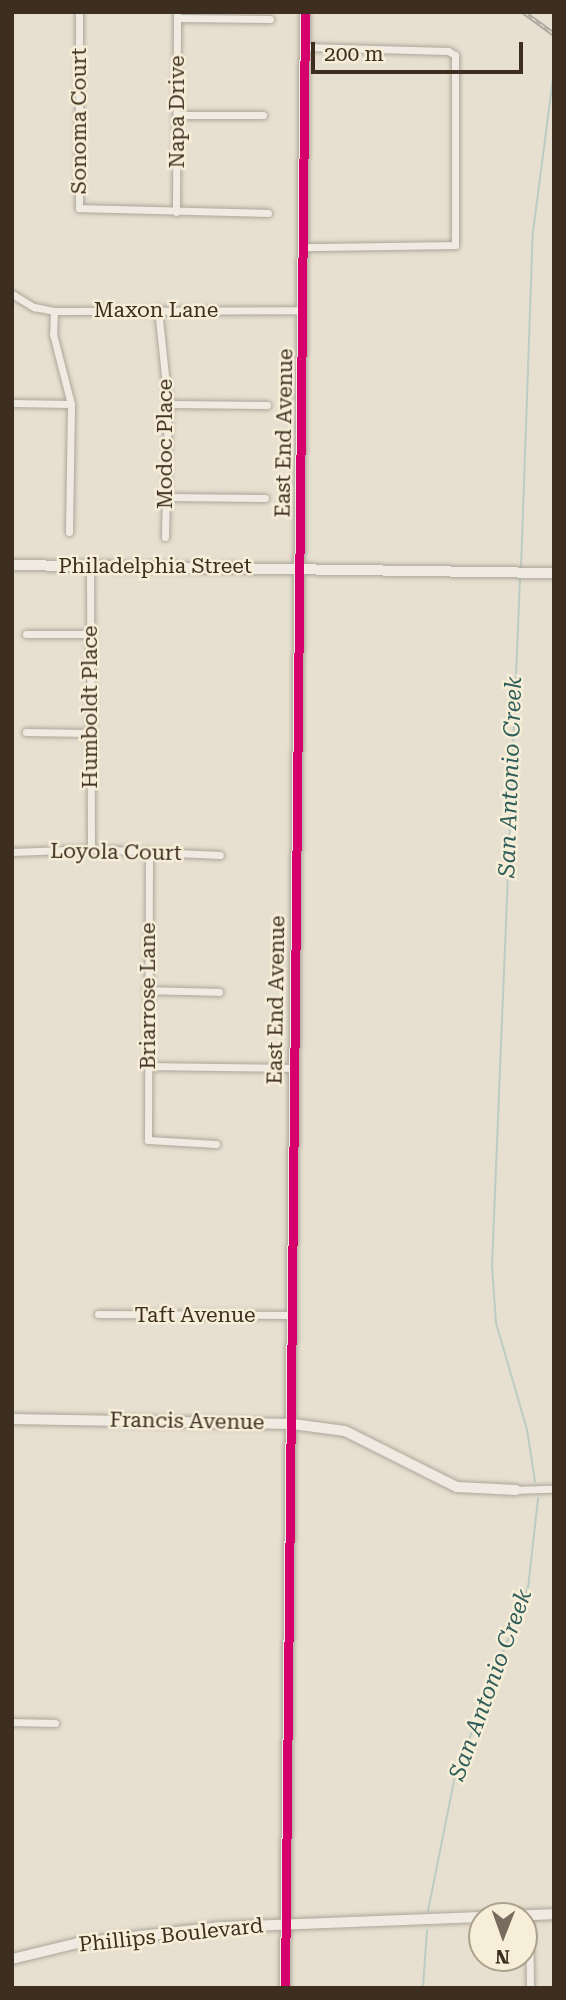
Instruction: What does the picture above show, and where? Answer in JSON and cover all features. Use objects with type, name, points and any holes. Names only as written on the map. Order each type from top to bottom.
[{"type":"street","name":"Sonoma Court","points":[[79,12],[79,208],[268,213]]},
{"type":"street","name":"East End Avenue","points":[[285,1988],[289,1923],[293,1424],[292,1068],[304,247],[304,12]]},
{"type":"street","name":"Napa Drive","points":[[176,212],[177,15]]},
{"type":"street","points":[[177,15],[270,19]]},
{"type":"street","points":[[304,47],[453,52],[455,245],[304,247]]},
{"type":"street","points":[[177,115],[263,116]]},
{"type":"street","name":"Maxon Lane","points":[[12,294],[34,307],[54,311],[303,310]]},
{"type":"street","name":"Modoc Place","points":[[158,309],[168,404],[165,537]]},
{"type":"street","points":[[54,311],[52,334],[71,404],[69,532]]},
{"type":"street","points":[[12,403],[71,404]]},
{"type":"street","points":[[168,404],[267,405]]},
{"type":"street","points":[[166,497],[265,498]]},
{"type":"street","name":"Philadelphia Street","points":[[12,565],[298,567],[554,573]]},
{"type":"street","name":"Humboldt Place","points":[[90,565],[91,849]]},
{"type":"street","points":[[26,634],[90,634]]},
{"type":"street","points":[[26,732],[89,733]]},
{"type":"street","name":"Loyola Court","points":[[12,852],[91,849],[220,855]]},
{"type":"street","name":"Briarrose Lane","points":[[149,853],[148,1140],[216,1144]]},
{"type":"street","points":[[147,990],[219,992]]},
{"type":"street","points":[[147,1066],[292,1068]]},
{"type":"street","name":"Taft Avenue","points":[[98,1314],[293,1315]]},
{"type":"street","name":"Francis Avenue","points":[[12,1419],[293,1424],[345,1431],[457,1487],[516,1490]]},
{"type":"street","points":[[516,1490],[554,1489]]},
{"type":"street","points":[[12,1722],[55,1723]]},
{"type":"street","name":"Phillips Boulevard","points":[[12,1959],[139,1934],[289,1923],[468,1916]]},
{"type":"waterway","name":"San Antonio Creek","points":[[521,569],[533,232],[554,70]]},
{"type":"waterway","name":"San Antonio Creek","points":[[520,578],[492,1265],[496,1323],[527,1430],[535,1481]]},
{"type":"waterway","name":"San Antonio Creek","points":[[428,1911],[455,1776],[528,1588],[538,1499]]},
{"type":"waterway","name":"San Antonio Creek","points":[[423,1988],[427,1930]]},
{"type":"railway","points":[[524,12],[554,34]]},
{"type":"cycle path","points":[[285,1988],[305,12]]}]
